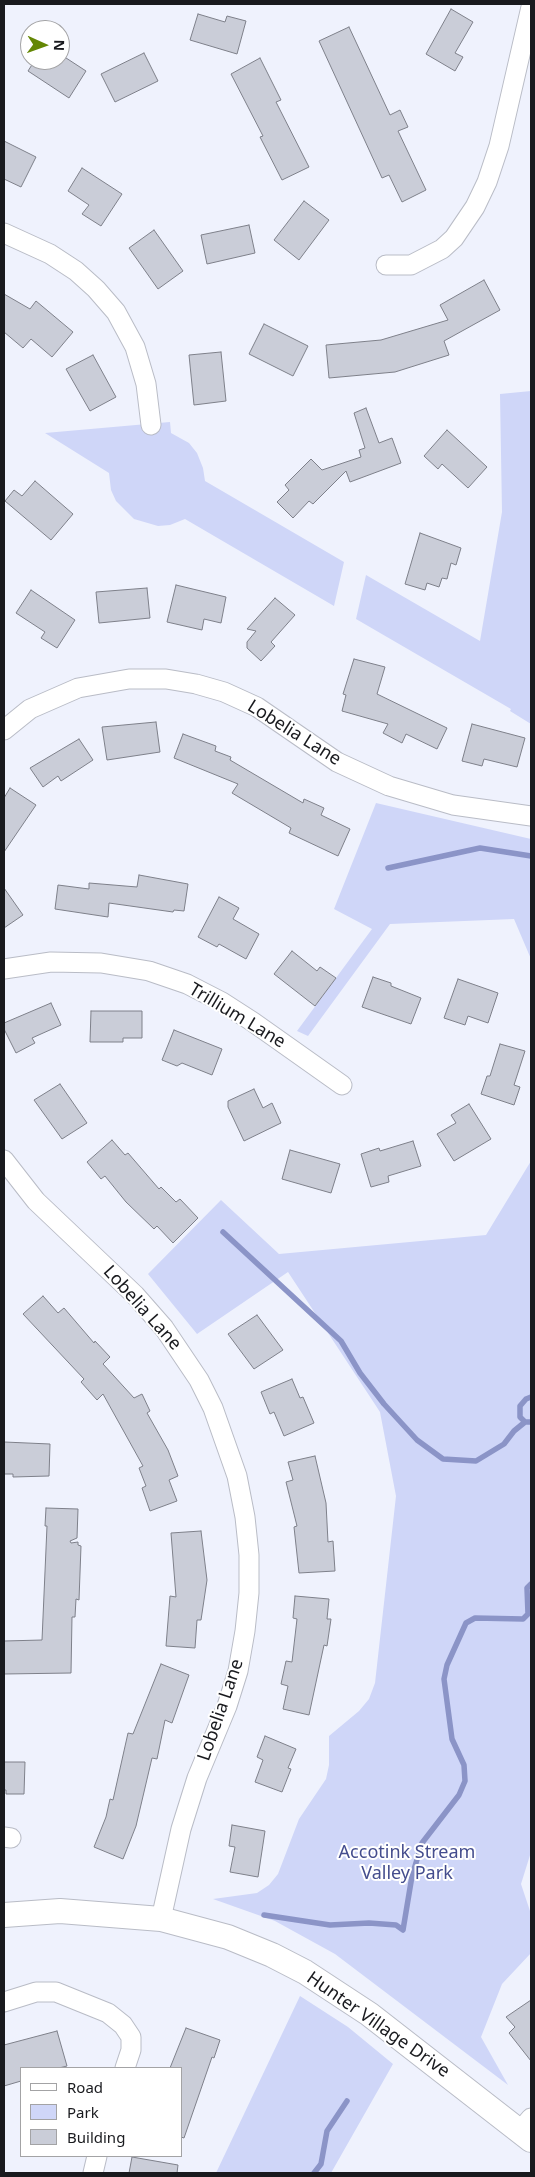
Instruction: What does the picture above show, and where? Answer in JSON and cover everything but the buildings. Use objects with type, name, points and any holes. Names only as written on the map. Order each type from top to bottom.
[{"type":"street","points":[[386,265],[411,265],[442,249],[454,238],[475,206],[487,182],[499,146],[531,7]]},
{"type":"street","points":[[4,233],[50,254],[76,271],[96,289],[116,312],[135,347],[146,384],[151,425]]},
{"type":"street","name":"Lobelia Lane","points":[[4,730],[30,709],[78,688],[129,679],[166,679],[186,682],[224,692],[257,707],[337,762],[389,786],[453,805],[531,816]]},
{"type":"street","name":"Trillium Lane","points":[[4,970],[51,962],[101,963],[149,971],[187,984],[222,1002],[342,1085]]},
{"type":"street","name":"Lobelia Lane","points":[[4,1160],[36,1201],[135,1295],[164,1328],[199,1380],[213,1408],[226,1440],[239,1484],[249,1555],[245,1631],[238,1670],[227,1706],[197,1778],[181,1828],[161,1919]]},
{"type":"street","name":"Hunter Village Drive","points":[[4,1915],[83,1912],[161,1919],[228,1937],[305,1972],[369,2014],[528,2130]]},
{"type":"street","points":[[4,2002],[36,1992],[56,1992],[108,2013],[123,2025],[131,2037],[131,2050],[125,2067]]},
{"type":"street","points":[[93,2173],[98,2157]]},
{"type":"green space","points":[[531,391],[531,724],[510,711],[511,709],[356,619],[366,575],[480,641],[502,512],[500,394]]},
{"type":"green space","points":[[170,422],[171,433],[189,443],[197,453],[203,468],[205,481],[344,562],[334,606],[185,519],[170,525],[158,526],[134,519],[116,501],[111,490],[109,473],[45,433]]},
{"type":"green space","points":[[376,803],[531,839],[531,959],[514,919],[390,924],[308,1036],[297,1031],[372,929],[334,909]]},
{"type":"green space","name":"Accotink Stream Valley Park","points":[[531,1161],[531,1852],[521,1884],[531,1914],[531,1953],[502,1984],[481,2037],[508,2085],[335,1954],[275,1921],[213,1899],[257,1893],[269,1885],[278,1874],[299,1819],[326,1779],[329,1765],[329,1736],[359,1711],[369,1699],[375,1683],[396,1496],[380,1412],[288,1272],[197,1334],[148,1274],[221,1200],[279,1254],[486,1235]]},
{"type":"green space","points":[[300,1996],[348,2027],[393,2064],[331,2173],[216,2173]]},
{"type":"waterway","points":[[388,868],[480,848],[531,856]]},
{"type":"waterway","points":[[223,1232],[341,1341],[360,1373],[384,1404],[417,1440],[443,1459],[476,1461],[504,1444],[514,1431],[525,1422]]},
{"type":"waterway","points":[[531,1397],[526,1399],[520,1406],[520,1417],[525,1422],[531,1422]]},
{"type":"waterway","points":[[264,1915],[330,1925],[369,1923],[396,1925],[403,1930],[412,1876],[422,1843],[459,1795],[465,1781],[464,1765],[452,1739],[444,1679],[447,1665],[466,1623],[475,1618],[523,1619],[528,1614],[527,1588],[531,1584]]},
{"type":"waterway","points":[[314,2173],[321,2164],[327,2131],[347,2101]]}]
